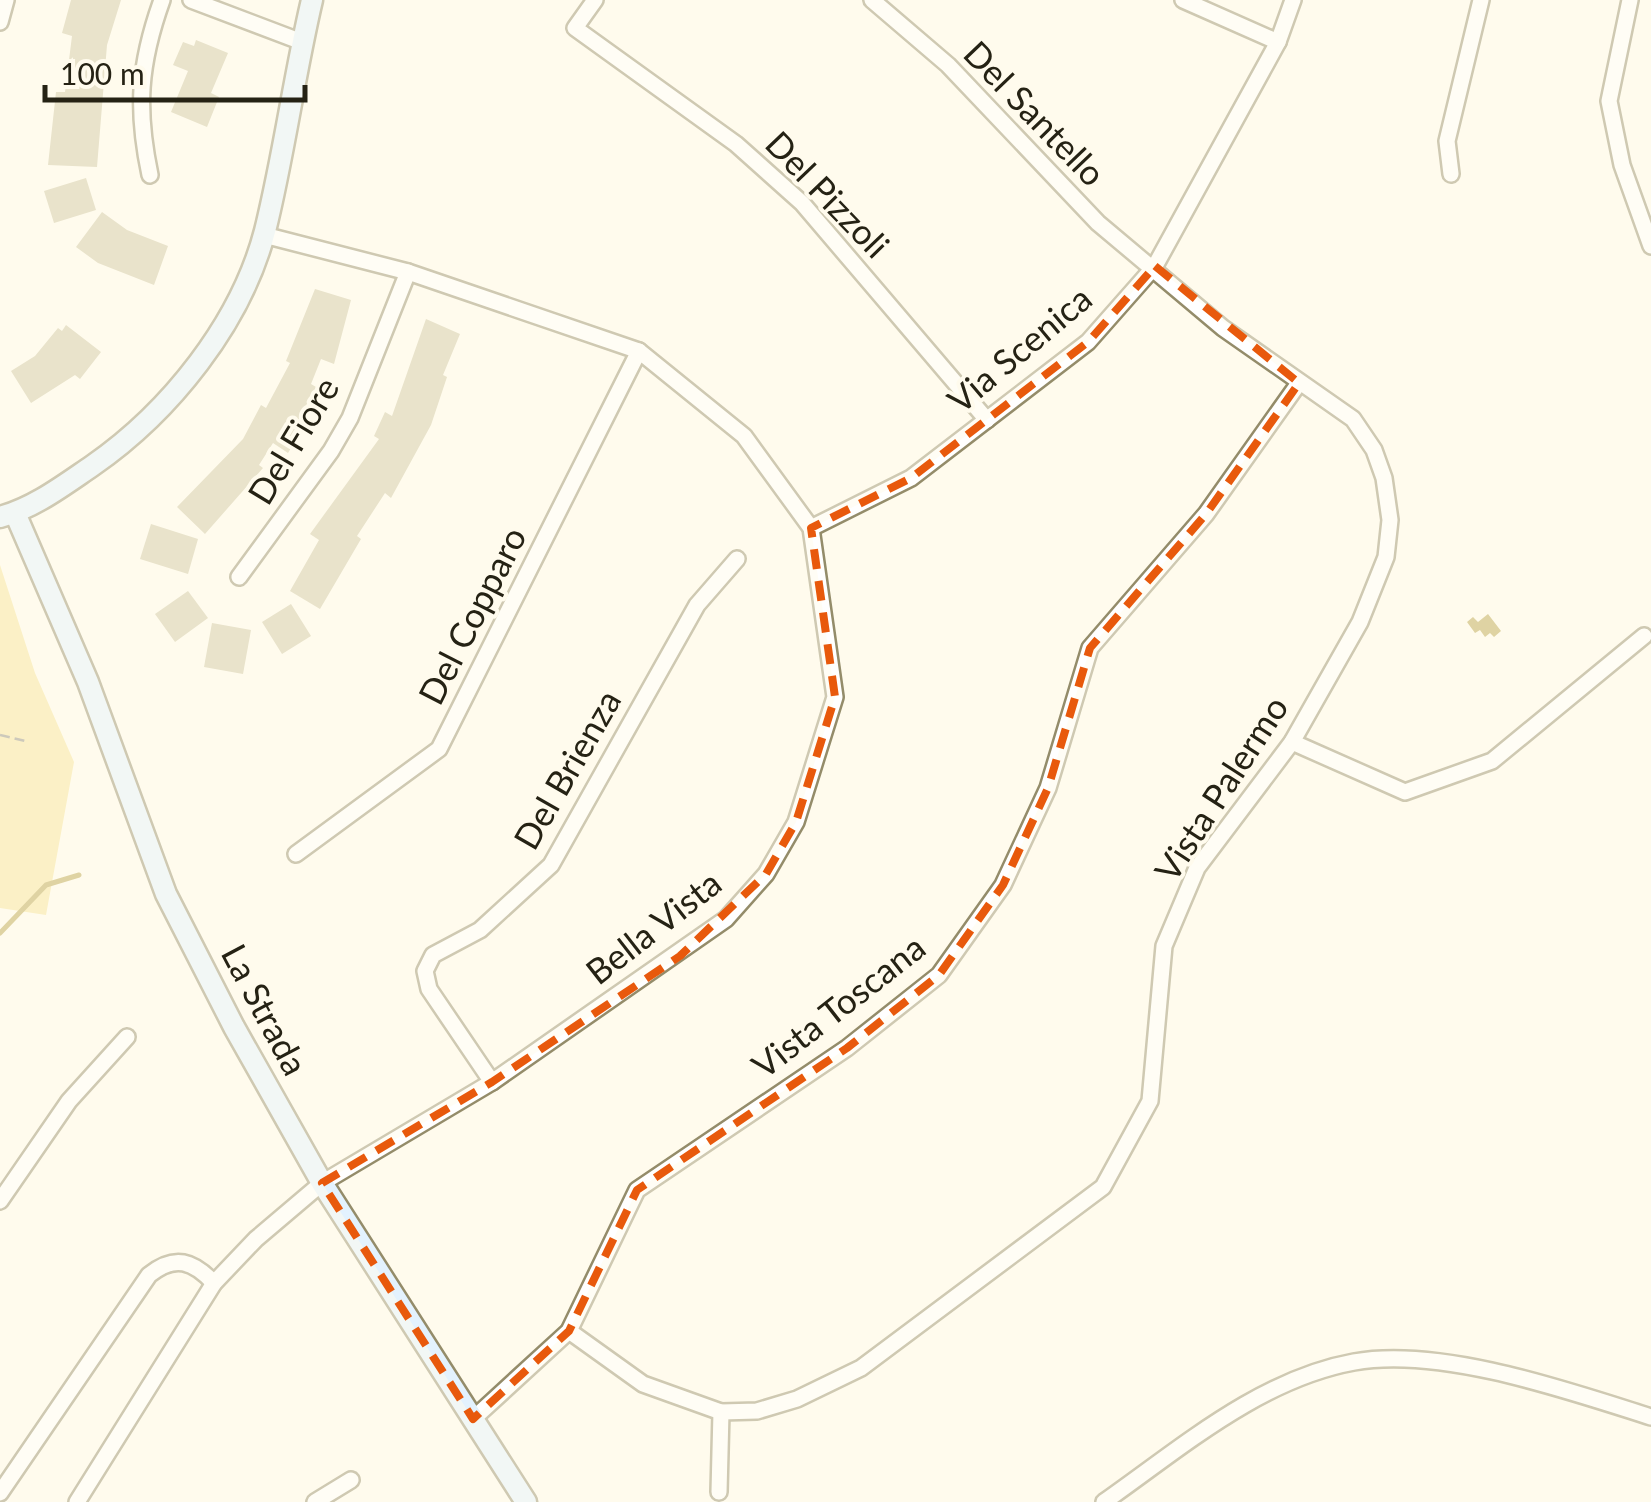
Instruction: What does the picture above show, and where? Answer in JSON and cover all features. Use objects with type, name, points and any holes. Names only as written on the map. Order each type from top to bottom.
[{"type":"street","points":[[0,22],[6,0]]},
{"type":"street","points":[[150,175],[140,126],[144,52],[162,0]]},
{"type":"street","points":[[191,0],[302,42]]},
{"type":"street","points":[[8,515],[106,456],[176,391],[212,342],[264,235],[312,0]]},
{"type":"street","name":"Del Pizzoli","points":[[594,0],[575,28],[736,144],[802,202],[987,420]]},
{"type":"street","name":"Del Santello","points":[[872,0],[948,65],[1098,223],[1155,266]]},
{"type":"street","points":[[1183,0],[1278,42]]},
{"type":"street","name":"Via Scenica","points":[[811,528],[911,478],[1088,342],[1155,266],[1278,42],[1293,0]]},
{"type":"street","points":[[1451,174],[1447,141],[1481,0]]},
{"type":"street","points":[[1630,0],[1609,101],[1622,165],[1651,246]]},
{"type":"street","name":"Bella Vista","points":[[77,1502],[214,1283],[256,1238],[322,1183],[492,1082],[726,919],[766,874],[796,822],[835,697],[811,528],[744,436],[639,351],[408,272],[264,235]]},
{"type":"street","name":"Vista Palermo","points":[[569,1331],[643,1384],[721,1412],[757,1411],[797,1399],[861,1368],[1103,1186],[1150,1101],[1164,946],[1197,868],[1292,742],[1360,622],[1386,557],[1390,520],[1374,450],[1352,419],[1224,328],[1155,266]]},
{"type":"street","name":"Del Fiore","points":[[238,577],[350,418],[408,272]]},
{"type":"street","name":"Del Copparo","points":[[296,854],[439,749],[639,351]]},
{"type":"street","name":"Vista Toscana","points":[[473,1419],[569,1331],[637,1190],[847,1048],[939,975],[1003,885],[1048,788],[1090,648],[1206,514],[1299,383]]},
{"type":"street","name":"La Strada","points":[[8,515],[88,682],[166,894],[322,1183],[526,1502]]},
{"type":"street","name":"Del Brienza","points":[[492,1082],[429,989],[426,971],[433,955],[480,930],[551,865],[697,605],[737,559]]},
{"type":"street","points":[[1292,742],[1405,792],[1492,761],[1644,636]]},
{"type":"street","points":[[0,1201],[69,1101],[128,1037]]},
{"type":"street","points":[[0,1493],[149,1275],[159,1267],[184,1261],[197,1266],[214,1283]]},
{"type":"street","points":[[1104,1502],[1262,1396],[1309,1375],[1356,1361],[1424,1361],[1517,1378],[1651,1417]]},
{"type":"street","points":[[719,1492],[721,1412]]},
{"type":"street","points":[[315,1502],[350,1480]]},
{"type":"path","points":[[0,736],[25,741]]},
{"type":"highlighted area","points":[[1155,266],[1299,383],[1206,514],[1090,648],[1048,788],[1003,885],[939,975],[847,1048],[637,1190],[569,1331],[473,1419],[322,1183],[492,1082],[680,956],[766,874],[796,822],[835,697],[811,528],[911,478],[1088,342]]},
{"type":"shaded area","points":[[0,565],[35,673],[74,762],[46,915],[0,908]]},
{"type":"shaded area","points":[[1488,614],[1501,631],[1494,637],[1490,633],[1485,637],[1480,630],[1475,633],[1467,622],[1473,617],[1478,622]]},
{"type":"building","points":[[71,0],[121,0],[107,45],[97,167],[48,165],[56,92],[65,92],[72,36],[62,33]]},
{"type":"building","points":[[196,40],[228,53],[211,93],[219,97],[207,127],[171,112],[188,71],[173,65],[183,42],[194,46]]},
{"type":"building","points":[[86,178],[96,210],[54,223],[44,191]]},
{"type":"building","points":[[102,212],[127,230],[168,246],[154,285],[98,263],[76,247]]},
{"type":"building","points":[[315,289],[351,300],[334,364],[321,359],[311,384],[316,387],[295,426],[302,430],[288,453],[273,443],[259,465],[263,468],[205,534],[177,507],[243,439],[261,405],[266,408],[290,363],[286,361]]},
{"type":"building","points":[[426,319],[460,334],[443,375],[447,377],[431,425],[391,498],[385,493],[357,536],[361,539],[320,609],[290,591],[319,540],[310,534],[379,439],[374,436],[385,412],[392,416]]},
{"type":"building","points":[[66,325],[101,352],[80,379],[75,375],[31,403],[11,371],[35,356],[58,328],[62,331]]},
{"type":"building","points":[[151,524],[198,539],[188,574],[140,559]]},
{"type":"building","points":[[188,591],[208,618],[175,642],[155,614]]},
{"type":"building","points":[[291,604],[311,636],[282,654],[262,622]]},
{"type":"building","points":[[212,623],[251,630],[243,674],[204,667]]},
{"type":"waterway","points":[[0,933],[46,885],[79,875]]}]
